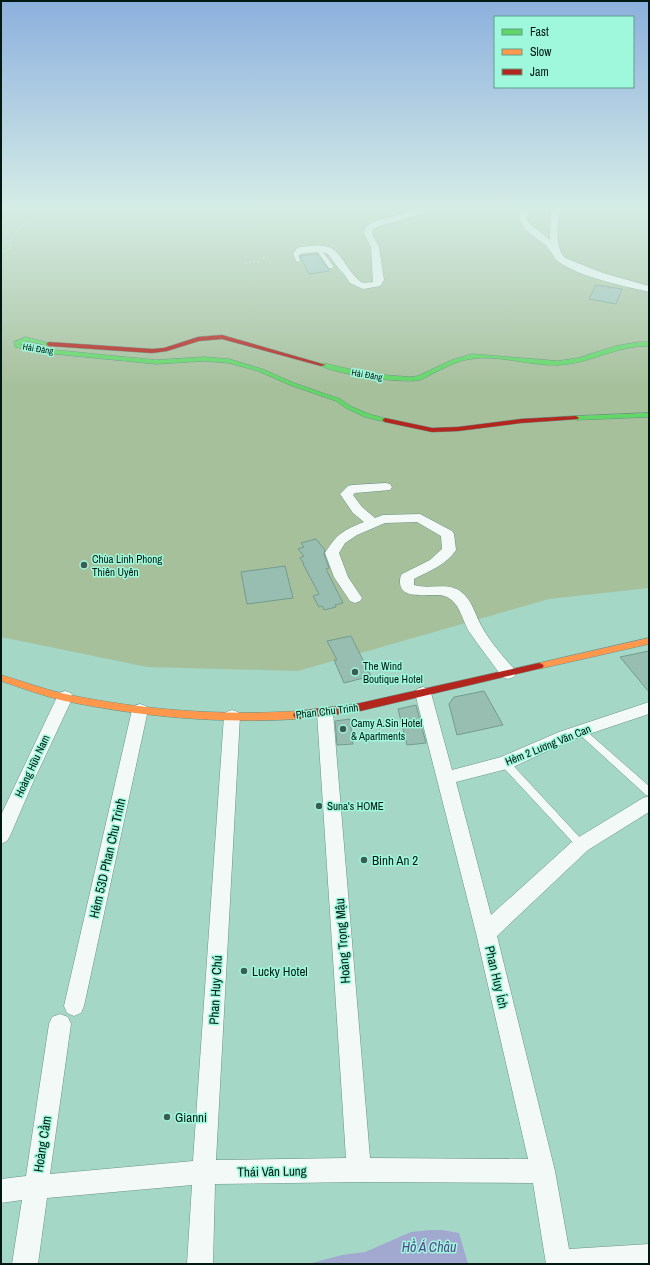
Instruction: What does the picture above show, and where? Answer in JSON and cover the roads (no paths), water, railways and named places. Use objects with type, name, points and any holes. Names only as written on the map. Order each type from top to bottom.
[{"type":"street","points":[[343,268],[348,272],[353,281],[363,286],[377,284],[379,280],[378,268]]},
{"type":"street","points":[[580,268],[604,277],[649,289]]},
{"type":"street","name":"Hải Đăng","points":[[649,344],[640,343],[611,349],[580,360],[560,363],[537,363],[477,356],[451,362],[419,378],[398,379],[336,369],[222,337],[202,338],[165,350],[152,351],[51,344],[26,339],[16,343],[17,346],[44,351],[156,362],[204,359],[229,361],[260,370],[292,384],[338,400],[348,407],[367,416],[432,430],[458,430],[521,421],[649,415]]},
{"type":"street","points":[[373,522],[361,515],[352,505],[346,494],[352,489],[386,487]]},
{"type":"street","points":[[355,598],[341,577],[332,553],[340,540],[352,532],[382,518],[420,518],[447,534],[449,550],[435,563],[407,577],[407,587],[417,591],[435,590],[450,592],[459,598],[467,610],[475,629],[508,673]]},
{"type":"street","name":"Phan Chu Trinh","points":[[1,678],[66,697],[140,710],[184,714],[273,716],[325,713],[356,708],[649,641]]},
{"type":"street","name":"Phan Huy Ích","points":[[423,693],[486,933],[543,1171],[559,1263]]},
{"type":"street","name":"Hoàng Hữu Nam","points":[[1,836],[25,780],[66,697]]},
{"type":"street","name":"Hẻm 2 Lương Văn Can","points":[[446,778],[505,763],[565,736],[649,708]]},
{"type":"street","name":"Hẻm 53D Phan Chu Trinh","points":[[74,1006],[140,710]]},
{"type":"street","name":"Hoàng Trọng Mậu","points":[[325,713],[359,1170]]},
{"type":"street","name":"Phan Huy Chú","points":[[200,1264],[204,1172],[232,716]]},
{"type":"street","points":[[486,933],[582,845],[649,803]]},
{"type":"street","name":"Hoàng Cầm","points":[[25,1264],[35,1187],[60,1024]]},
{"type":"street","name":"Thái Văn Lung","points":[[1,1191],[204,1172],[359,1170],[543,1171]]},
{"type":"street","points":[[559,1263],[649,1257]]},
{"type":"lane","points":[[581,731],[649,792]]},
{"type":"lane","points":[[505,763],[582,845]]},
{"type":"water","name":"Hồ Á Châu","points":[[442,1230],[459,1233],[468,1264],[308,1264],[342,1255],[365,1252],[411,1232]]},
{"type":"place","name":"Chùa Linh Phong Thiên Uyên","points":[[84,565]]},
{"type":"place","name":"The Wind Boutique Hotel","points":[[355,672]]},
{"type":"place","name":"Camy A.Sin Hotel & Apartments","points":[[343,729]]},
{"type":"place","name":"Suna's HOME","points":[[319,806]]},
{"type":"place","name":"Binh An 2","points":[[364,860]]},
{"type":"place","name":"Lucky Hotel","points":[[244,971]]},
{"type":"place","name":"Gianni","points":[[167,1117]]}]
